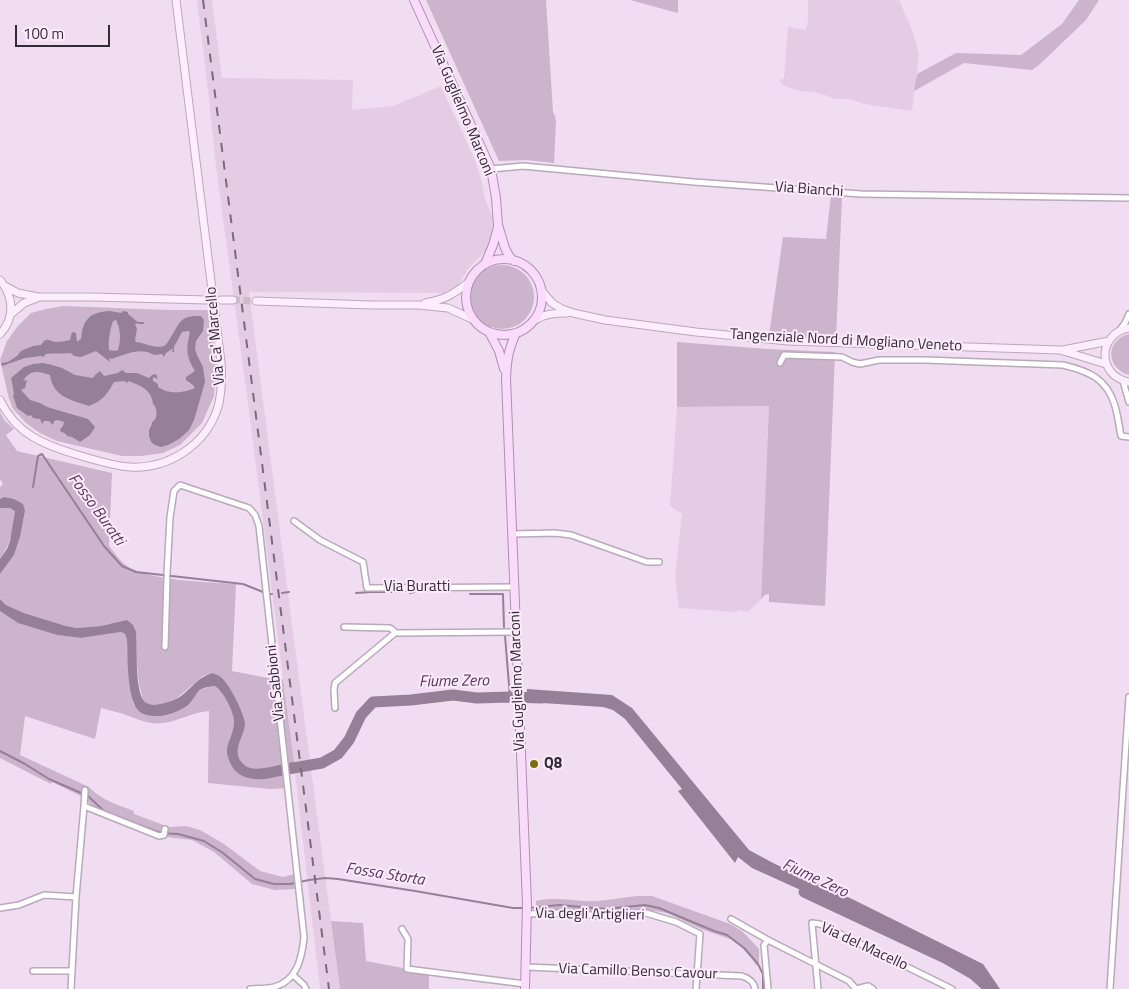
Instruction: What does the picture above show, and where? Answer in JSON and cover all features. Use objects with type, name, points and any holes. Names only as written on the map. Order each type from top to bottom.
[{"type":"main road","name":"Via Ca' Marcello","points":[[0,400],[8,414],[19,427],[40,441],[87,458],[130,467],[155,465],[178,456],[200,438],[209,427],[215,415],[221,394],[221,362],[176,0]]},
{"type":"main road","name":"Via Guglielmo Marconi","points":[[414,0],[491,169],[498,225],[505,248],[514,261],[532,272],[541,290]]},
{"type":"main road","name":"Via Guglielmo Marconi","points":[[469,282],[475,272],[485,264],[493,245],[498,225]]},
{"type":"main road","points":[[485,264],[506,259],[514,261]]},
{"type":"main road","points":[[418,305],[446,298],[469,282]]},
{"type":"main road","points":[[469,282],[465,299],[472,319]]},
{"type":"main road","name":"Via Ca' Marcello","points":[[2,283],[18,293],[38,297],[207,300]]},
{"type":"main road","name":"Via Ca' Marcello","points":[[2,283],[11,300],[11,315]]},
{"type":"main road","points":[[489,332],[501,335],[516,333],[526,328],[538,315],[541,306],[541,290]]},
{"type":"main road","name":"Tangenziale Nord di Mogliano Veneto","points":[[541,290],[556,306],[573,313],[605,320],[696,332],[788,341],[1060,350]]},
{"type":"main road","points":[[0,334],[6,327],[11,315],[24,303],[38,297]]},
{"type":"main road","points":[[222,300],[232,300]]},
{"type":"main road","points":[[256,301],[418,305],[448,308],[472,319]]},
{"type":"main road","name":"Tangenziale Nord di Mogliano Veneto","points":[[532,322],[550,314],[573,313]]},
{"type":"main road","name":"Via Guglielmo Marconi","points":[[472,319],[481,328],[489,332],[500,351],[506,378]]},
{"type":"main road","points":[[1126,382],[1115,377],[1109,370],[1105,355],[1109,340],[1118,332],[1129,328]]},
{"type":"main road","name":"Via Guglielmo Marconi","points":[[516,333],[507,358],[506,378],[527,904],[525,987]]},
{"type":"main road","points":[[1060,350],[1109,340]]},
{"type":"main road","points":[[1060,350],[1106,364]]},
{"type":"street","name":"Via Bianchi","points":[[491,169],[523,166],[694,182],[861,194],[1129,198]]},
{"type":"street","points":[[1118,332],[1129,314]]},
{"type":"street","points":[[780,363],[784,356],[842,357],[860,364],[879,360],[925,360],[1063,365],[1083,370],[1100,380],[1109,390],[1115,406],[1121,436],[1129,437]]},
{"type":"street","points":[[1126,382],[1129,402]]},
{"type":"street","name":"Via Sabbioni","points":[[165,647],[170,517],[174,491],[180,485],[249,508],[255,515],[259,526],[304,937],[303,954],[293,975]]},
{"type":"street","name":"Via Buratti","points":[[294,521],[320,540],[363,562],[366,588],[514,587]]},
{"type":"street","points":[[513,534],[555,533],[571,535],[647,562],[660,562]]},
{"type":"street","points":[[344,627],[390,628],[395,633]]},
{"type":"street","points":[[335,708],[335,683],[395,633],[516,632]]},
{"type":"street","points":[[1110,989],[1129,697]]},
{"type":"street","points":[[71,989],[84,790]]},
{"type":"street","points":[[84,806],[159,836],[165,832]]},
{"type":"street","points":[[0,908],[19,905],[44,895],[76,897]]},
{"type":"street","name":"Via degli Artiglieri","points":[[527,914],[558,913],[604,916],[646,913],[676,922],[700,934],[697,974]]},
{"type":"street","points":[[731,919],[849,981],[856,989],[868,986],[873,989]]},
{"type":"street","name":"Via del Macello","points":[[816,964],[812,923],[820,924],[952,989]]},
{"type":"street","name":"Via Guglielmo Marconi","points":[[402,929],[408,940],[407,969],[525,987]]},
{"type":"street","points":[[768,940],[764,945],[768,989]]},
{"type":"street","points":[[816,964],[818,989]]},
{"type":"street","name":"Via Camillo Benso Cavour","points":[[526,967],[742,976],[750,979],[755,989]]},
{"type":"street","points":[[33,971],[71,971]]},
{"type":"street","points":[[696,989],[697,974]]},
{"type":"street","points":[[250,989],[274,987],[288,980],[293,975],[306,989]]},
{"type":"shaded area","points":[[197,0],[212,0],[222,78],[353,80],[352,110],[393,106],[441,86],[475,160],[485,199],[493,218],[492,239],[487,249],[468,269],[457,287],[444,293],[249,292],[340,989],[320,989],[295,772],[215,159]]},
{"type":"shaded area","points":[[426,0],[546,0],[553,112],[556,121],[554,163],[526,160],[499,161]]},
{"type":"shaded area","points":[[630,0],[678,0],[678,13]]},
{"type":"shaded area","points":[[808,0],[899,0],[913,32],[919,54],[912,111],[864,104],[850,99],[835,99],[783,85],[778,77],[782,80],[784,78],[788,27],[806,30]]},
{"type":"shaded area","points":[[1079,0],[1099,0],[1086,20],[1032,70],[964,63],[914,91],[917,74],[956,53],[1021,55],[1062,24]]},
{"type":"shaded area","points":[[831,196],[842,197],[836,339],[769,335],[783,237],[826,239]]},
{"type":"shaded area","points":[[496,265],[508,265],[525,274],[532,285],[534,297],[532,309],[525,320],[508,329],[496,329],[484,324],[475,315],[470,303],[470,291],[475,279],[484,270]]},
{"type":"shaded area","points":[[63,306],[210,310],[216,370],[214,396],[202,423],[180,445],[163,453],[122,456],[57,441],[40,433],[26,423],[13,409],[0,360],[7,341],[31,313]]},
{"type":"shaded area","points":[[103,312],[128,312],[139,323],[135,324],[137,329],[136,342],[158,347],[166,344],[184,319],[201,316],[204,320],[203,331],[196,341],[195,349],[203,367],[205,382],[194,420],[189,430],[179,439],[168,445],[161,447],[151,442],[149,430],[157,413],[155,406],[148,392],[141,386],[128,381],[127,383],[124,381],[114,382],[104,396],[89,406],[59,393],[50,375],[35,372],[26,377],[23,381],[27,380],[25,388],[21,390],[30,400],[88,419],[95,427],[90,435],[80,442],[60,431],[64,422],[54,421],[53,425],[49,421],[44,421],[42,424],[40,419],[33,418],[31,415],[28,416],[17,408],[13,396],[11,378],[24,367],[33,364],[43,363],[52,365],[75,375],[93,378],[100,371],[104,376],[118,373],[122,370],[126,373],[137,373],[149,378],[156,374],[158,379],[153,377],[153,381],[163,390],[181,392],[195,388],[186,380],[186,377],[195,371],[188,353],[190,332],[188,331],[182,332],[174,347],[174,352],[172,352],[172,349],[164,357],[162,354],[154,355],[139,351],[112,359],[109,358],[110,362],[96,351],[81,357],[74,356],[71,353],[46,354],[43,357],[25,358],[2,366],[1,363],[8,362],[21,351],[41,345],[46,340],[56,342],[70,340],[72,332],[76,333],[77,342],[81,339],[84,326],[89,318]],"holes":[[[116,320],[119,328],[120,342],[118,350],[115,351],[109,350],[109,343],[113,321]]]},
{"type":"shaded area","points":[[1129,334],[1129,375],[1116,366],[1111,354],[1116,342],[1121,337]]},
{"type":"shaded area","points":[[677,342],[835,352],[825,606],[769,602],[769,594],[761,599],[769,406],[677,407]]},
{"type":"shaded area","points":[[769,406],[761,599],[748,612],[740,610],[736,612],[679,608],[675,575],[682,514],[670,506],[677,407]]},
{"type":"shaded area","points":[[0,412],[5,421],[14,429],[6,435],[17,451],[112,473],[109,546],[124,564],[134,570],[162,577],[236,584],[232,671],[283,679],[294,762],[271,767],[253,768],[248,767],[240,760],[238,751],[245,723],[242,713],[233,693],[225,682],[221,677],[212,673],[203,676],[176,699],[160,705],[147,704],[143,700],[139,684],[137,665],[127,621],[77,628],[24,613],[6,605],[0,599],[0,574],[14,555],[25,511],[4,497],[0,499],[0,487],[3,484],[0,479]]},
{"type":"shaded area","points":[[4,497],[14,499],[23,504],[25,511],[14,555],[0,574],[0,559],[10,541],[15,511],[10,508],[0,508],[0,499]]},
{"type":"shaded area","points":[[0,508],[15,510],[9,542],[0,559]]},
{"type":"shaded area","points":[[0,599],[6,605],[24,613],[77,628],[101,626],[127,620],[133,625],[136,632],[139,688],[144,701],[156,705],[170,701],[178,698],[206,675],[212,673],[218,675],[233,693],[244,718],[245,723],[238,751],[241,761],[248,767],[253,768],[271,767],[294,762],[295,772],[271,778],[254,779],[239,774],[233,768],[227,749],[234,727],[233,714],[221,692],[215,686],[200,690],[192,701],[182,709],[159,716],[144,714],[135,706],[132,698],[125,634],[121,632],[81,638],[57,635],[18,623],[0,611]]},
{"type":"shaded area","points":[[0,611],[19,623],[57,635],[81,638],[121,632],[125,634],[127,640],[129,684],[134,705],[187,705],[198,692],[215,686],[225,697],[234,718],[234,727],[229,741],[229,755],[232,765],[237,772],[254,778],[276,777],[287,774],[289,788],[270,789],[208,783],[209,711],[169,722],[153,723],[101,708],[95,739],[25,716],[20,755],[89,787],[104,799],[134,811],[134,814],[169,827],[186,826],[200,830],[224,844],[260,871],[283,877],[298,873],[299,887],[275,890],[252,884],[214,852],[192,840],[162,837],[91,810],[92,806],[85,798],[52,782],[51,784],[0,758]]},
{"type":"shaded area","points":[[527,689],[612,695],[632,708],[749,850],[983,964],[1000,989],[986,989],[977,974],[858,916],[752,868],[738,857],[735,863],[678,791],[682,789],[625,719],[613,710],[603,707],[527,702]]},
{"type":"shaded area","points":[[652,896],[730,924],[742,931],[759,949],[759,966],[756,965],[748,952],[733,940],[701,929],[667,913],[647,910],[609,913],[536,912],[536,901],[548,899],[593,901]]},
{"type":"shaded area","points":[[331,921],[363,923],[366,961],[429,973],[429,989],[340,989]]},
{"type":"waterway","name":"Fosso Buratti","points":[[33,487],[38,456],[42,454],[104,546],[122,566],[136,572],[243,584],[263,592]]},
{"type":"waterway","name":"Fosso Buratti","points":[[282,593],[289,592]]},
{"type":"waterway","name":"Fosso Buratti","points":[[356,593],[400,592]]},
{"type":"waterway","name":"Fosso Buratti","points":[[410,593],[414,592]]},
{"type":"waterway","name":"Fosso Buratti","points":[[470,594],[503,594],[504,627]]},
{"type":"waterway","name":"Fosso Buratti","points":[[505,636],[510,697]]},
{"type":"waterway","name":"Fiume Zero","points":[[282,770],[322,763],[338,754],[349,740],[361,715],[373,702],[453,695],[477,698],[542,698]]},
{"type":"waterway","name":"Fossa Storta","points":[[0,751],[49,779],[88,796],[105,812]]},
{"type":"waterway","name":"Fossa Storta","points":[[131,822],[161,833],[178,834],[204,841],[223,853],[255,879],[274,884],[290,884],[325,878],[338,879],[513,908],[524,908]]},
{"type":"waterway","name":"Fiume Zero","points":[[804,892],[945,958],[973,974],[990,989]]},
{"type":"waterway","name":"Fossa Storta","points":[[529,908],[559,905],[605,909],[645,905],[659,908],[727,935],[744,948],[758,964],[763,974],[763,989]]},
{"type":"tunnel","points":[[233,300],[256,301]]},
{"type":"railway","points":[[203,0],[329,989]]},
{"type":"place","name":"Q8","points":[[534,764]]}]
